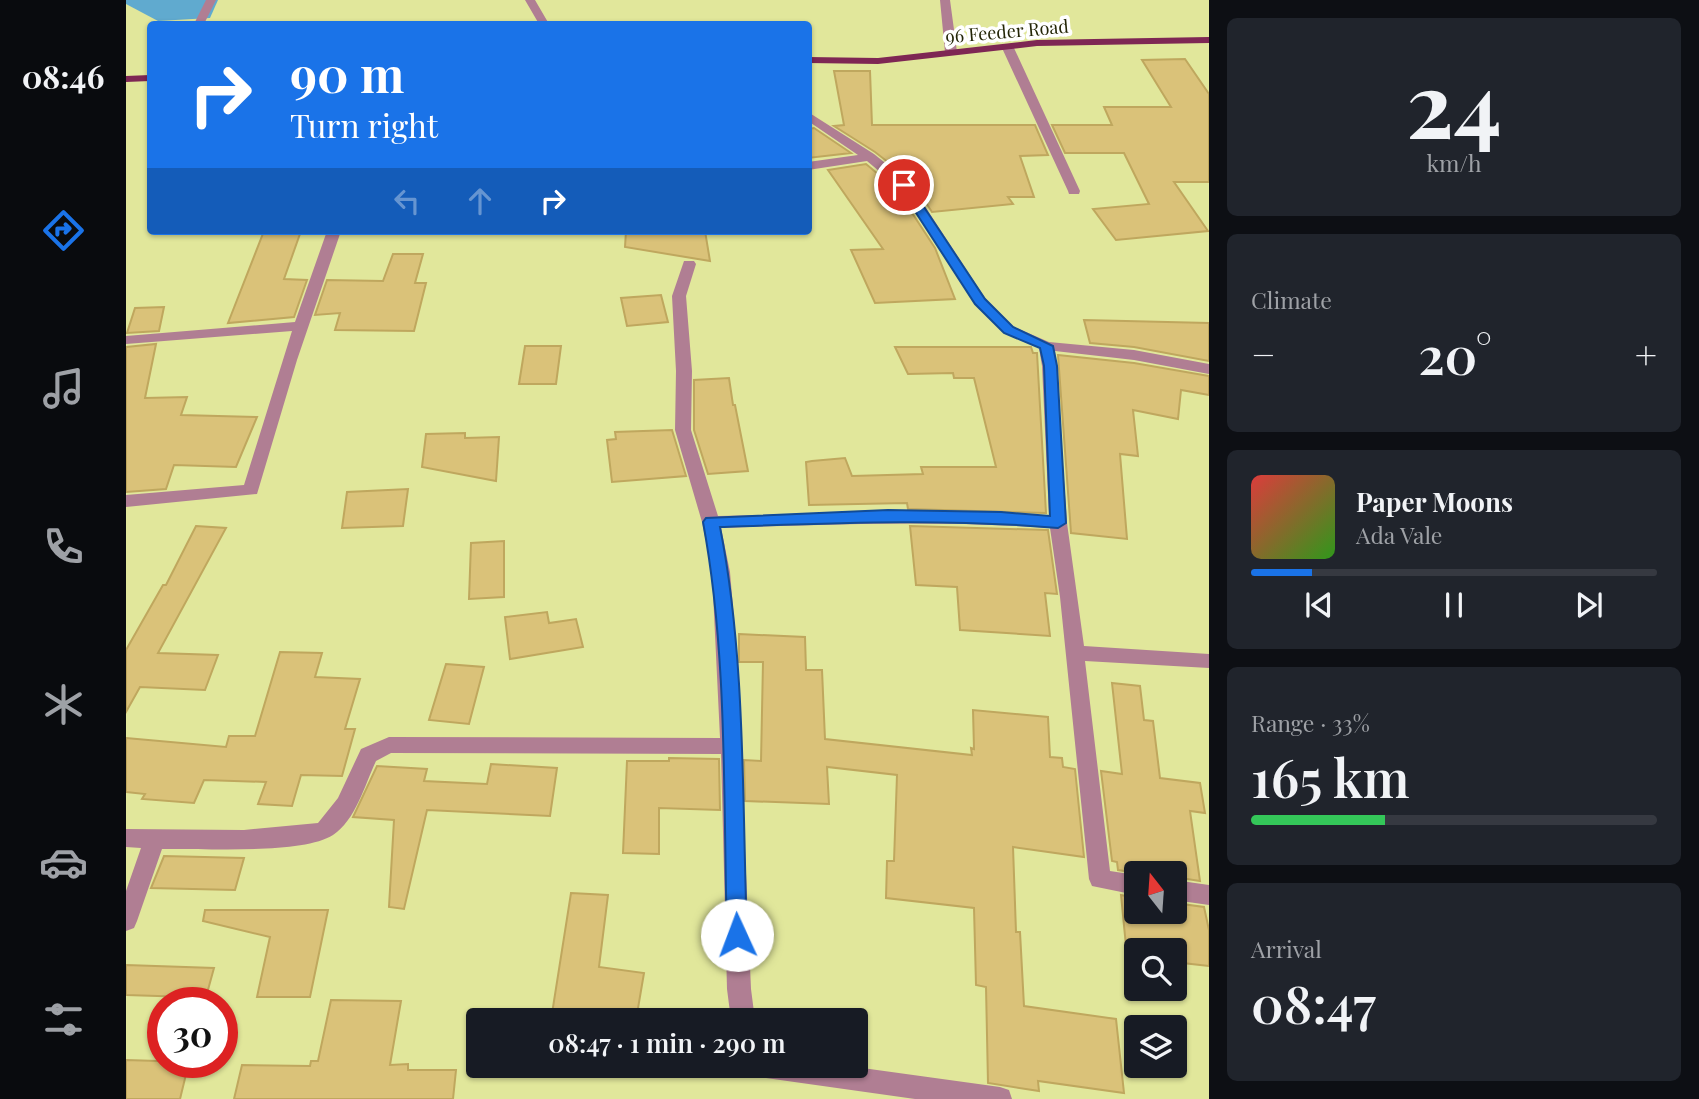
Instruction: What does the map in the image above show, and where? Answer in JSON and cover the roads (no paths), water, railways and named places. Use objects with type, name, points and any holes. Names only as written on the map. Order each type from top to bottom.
[{"type":"main road","name":"96 Feeder Road","points":[[812,60],[878,61],[1049,43],[1209,40]]},
{"type":"main road","points":[[126,79],[147,78]]},
{"type":"street","points":[[200,21],[211,0]]},
{"type":"street","points":[[530,0],[542,21]]},
{"type":"street","points":[[945,0],[951,52]]},
{"type":"street","points":[[1008,48],[1074,191]]},
{"type":"street","points":[[812,118],[830,133],[870,157],[904,185],[980,301],[1009,330],[1046,346],[1134,355],[1209,369]]},
{"type":"street","points":[[812,165],[870,157]]},
{"type":"street","points":[[126,501],[251,490],[301,326],[333,235]]},
{"type":"street","points":[[689,264],[679,296],[684,371],[683,430],[711,522],[721,572],[727,643],[741,1008]]},
{"type":"street","points":[[126,340],[301,326]]},
{"type":"street","points":[[1046,346],[1051,366],[1058,523],[1100,879],[1124,882]]},
{"type":"street","points":[[711,522],[888,516],[1001,517],[1058,523]]},
{"type":"street","points":[[1075,653],[1209,661]]},
{"type":"street","points":[[126,838],[155,840],[298,836],[325,829],[346,804],[368,755],[388,745],[730,746]]},
{"type":"street","points":[[126,921],[155,840]]},
{"type":"street","points":[[1187,892],[1209,895]]},
{"type":"street","points":[[851,1078],[1000,1099]]},
{"type":"water","points":[[126,0],[218,0],[210,18],[158,21],[126,4]]}]
